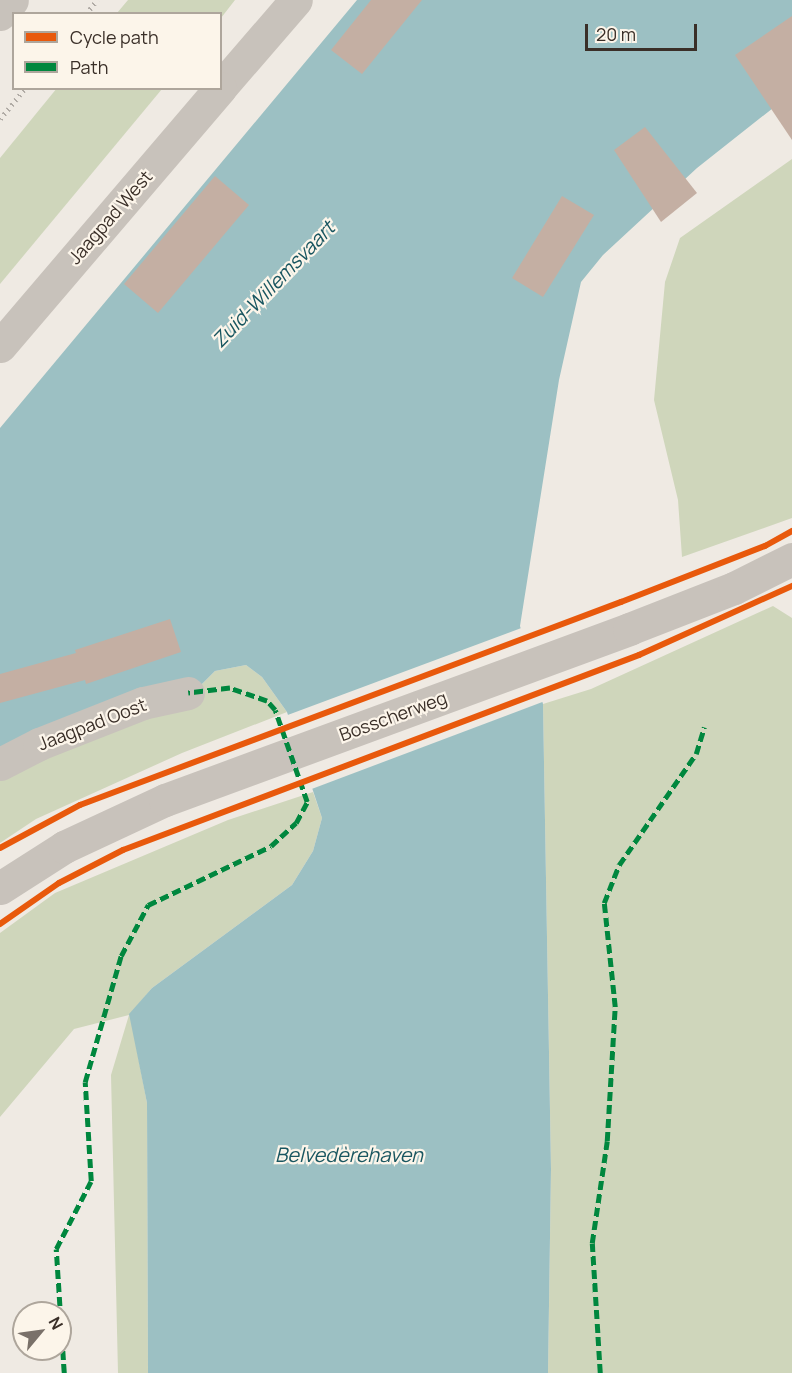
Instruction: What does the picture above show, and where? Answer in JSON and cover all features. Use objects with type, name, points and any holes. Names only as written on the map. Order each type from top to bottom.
[{"type":"street","points":[[0,14],[12,0]]},
{"type":"street","name":"Jaagpad West","points":[[222,86],[296,0]]},
{"type":"street","name":"Jaagpad West","points":[[0,346],[218,90]]},
{"type":"street","name":"Bosscherweg","points":[[0,888],[34,864],[101,828],[629,629],[734,588],[792,559]]},
{"type":"street","name":"Jaagpad Oost","points":[[0,764],[39,744],[143,703],[188,693]]},
{"type":"green space","points":[[128,0],[235,0],[222,17],[222,12],[118,12]]},
{"type":"green space","points":[[55,90],[161,90],[0,284],[0,158]]},
{"type":"green space","points":[[792,159],[792,518],[682,557],[678,500],[654,400],[665,282],[680,238]]},
{"type":"green space","points":[[773,606],[792,618],[792,1373],[548,1373],[551,1169],[543,704],[591,689]]},
{"type":"green space","points":[[246,665],[262,677],[287,712],[182,753],[36,819],[0,843],[0,756],[199,687],[215,671]]},
{"type":"green space","points":[[313,792],[322,818],[313,851],[292,885],[152,988],[130,1014],[147,1103],[148,1373],[118,1373],[111,1075],[129,1015],[74,1029],[0,1117],[0,933],[55,893],[228,820]]},
{"type":"water","points":[[357,0],[792,0],[792,93],[697,168],[603,255],[581,282],[559,380],[520,626],[543,704],[551,1169],[548,1373],[148,1373],[147,1103],[129,1014],[152,988],[292,885],[313,851],[322,818],[287,712],[262,677],[246,665],[215,671],[199,687],[0,756],[0,428]]},
{"type":"pier","points":[[524,627],[545,701],[309,790],[285,716]]},
{"type":"building","points":[[371,0],[422,0],[362,74],[331,50]]},
{"type":"building","points":[[792,16],[792,140],[735,55]]},
{"type":"building","points":[[645,127],[697,193],[661,222],[614,150]]},
{"type":"building","points":[[215,176],[249,205],[158,313],[124,284]]},
{"type":"building","points":[[562,196],[594,215],[543,297],[512,278]]},
{"type":"building","points":[[170,619],[181,652],[86,684],[85,680],[0,703],[0,674],[76,653],[75,650]]},
{"type":"railway","points":[[88,12],[97,0]]},
{"type":"railway","points":[[0,119],[23,90]]},
{"type":"marked path","points":[[64,1373],[56,1249],[91,1181],[85,1082],[121,956],[148,905],[271,846],[296,823],[307,802],[275,710],[267,701],[230,688],[188,693]]},
{"type":"marked path","points":[[600,1373],[592,1243],[607,1141],[615,1007],[604,903],[619,865],[696,754],[704,727]]},
{"type":"cycle path","points":[[0,848],[80,805],[621,602],[765,546],[792,531]]},
{"type":"cycle path","points":[[0,924],[59,883],[123,850],[639,655],[792,586]]},
{"type":"water label","name":"Zuid-Willemsvaart","points":[[273,284]]},
{"type":"water label","name":"Belvedèrehaven","points":[[349,1154]]}]
